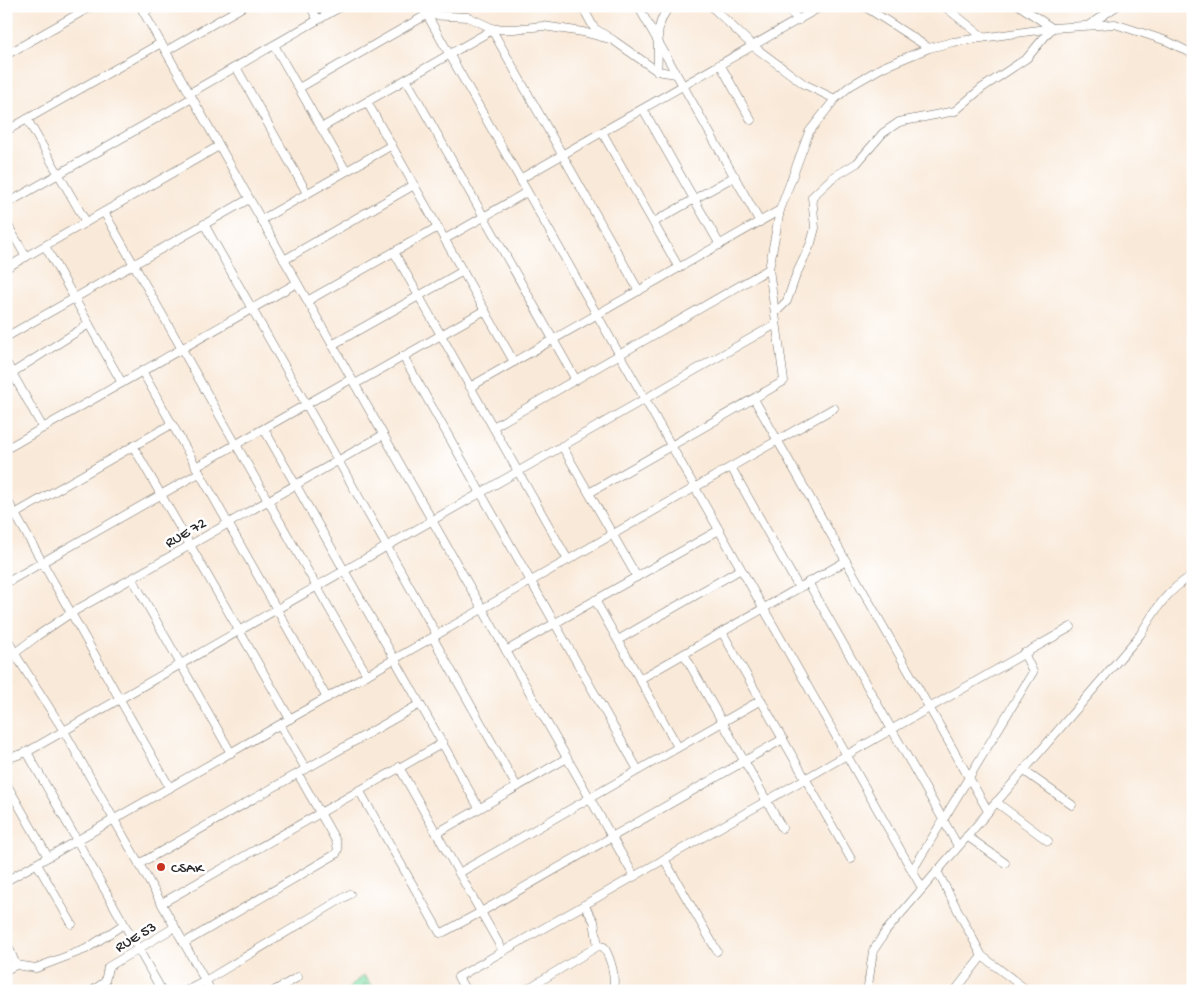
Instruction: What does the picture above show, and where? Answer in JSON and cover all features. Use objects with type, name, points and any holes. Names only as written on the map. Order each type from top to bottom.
[{"type":"street","points":[[6,55],[92,6]]},
{"type":"street","points":[[154,6],[142,9],[634,876]]},
{"type":"street","points":[[166,51],[244,6]]},
{"type":"street","points":[[310,6],[318,20]]},
{"type":"street","points":[[6,204],[342,6]]},
{"type":"street","points":[[422,6],[922,888]]},
{"type":"street","points":[[298,88],[442,6]]},
{"type":"street","points":[[582,6],[594,28],[657,71],[676,74]]},
{"type":"street","points":[[638,6],[760,222]]},
{"type":"street","points":[[657,71],[659,56],[656,38],[663,14],[670,6]]},
{"type":"street","points":[[711,6],[753,46],[804,84],[835,99]]},
{"type":"street","points":[[784,6],[799,20]]},
{"type":"street","points":[[520,179],[822,6]]},
{"type":"street","points":[[864,6],[929,48]]},
{"type":"street","points":[[944,6],[983,37]]},
{"type":"street","points":[[1020,6],[1052,28]]},
{"type":"street","points":[[1087,26],[1117,6]]},
{"type":"street","points":[[427,15],[468,17],[494,29],[543,26],[583,32],[613,40]]},
{"type":"street","points":[[589,493],[784,381],[769,270],[780,210],[809,132],[835,99],[850,86],[883,67],[929,48],[983,37],[1052,28],[1115,24],[1167,41],[1193,54]]},
{"type":"street","points":[[775,313],[787,301],[796,275],[811,244],[815,228],[812,197],[832,178],[857,163],[883,132],[899,122],[956,111],[982,88],[1027,58],[1052,28]]},
{"type":"street","points":[[321,128],[492,30],[639,291]]},
{"type":"street","points":[[6,131],[161,43]]},
{"type":"street","points":[[274,45],[346,171]]},
{"type":"street","points":[[720,64],[751,120]]},
{"type":"street","points":[[236,67],[307,194]]},
{"type":"street","points":[[406,79],[576,380]]},
{"type":"street","points":[[367,102],[514,362]]},
{"type":"street","points":[[643,109],[720,244]]},
{"type":"street","points":[[28,119],[86,222]]},
{"type":"street","points":[[602,132],[680,268]]},
{"type":"street","points":[[261,220],[392,145]]},
{"type":"street","points":[[6,268],[220,146]]},
{"type":"street","points":[[654,222],[735,176]]},
{"type":"street","points":[[284,260],[414,185]]},
{"type":"street","points":[[445,239],[527,192]]},
{"type":"street","points":[[6,337],[249,198]]},
{"type":"street","points":[[470,387],[780,210]]},
{"type":"street","points":[[104,212],[366,676]]},
{"type":"street","points":[[6,222],[26,257]]},
{"type":"street","points":[[204,224],[386,546],[517,787]]},
{"type":"street","points":[[308,301],[438,227]]},
{"type":"street","points":[[45,246],[122,383]]},
{"type":"street","points":[[394,252],[568,560]]},
{"type":"street","points":[[493,427],[769,270]]},
{"type":"street","points":[[332,345],[463,271]]},
{"type":"street","points":[[6,449],[297,283]]},
{"type":"street","points":[[6,583],[161,495],[236,445],[306,405],[403,356],[485,310]]},
{"type":"street","points":[[12,373],[89,324]]},
{"type":"street","points":[[6,759],[27,752],[776,324]]},
{"type":"street","points":[[403,356],[638,770]]},
{"type":"street","points":[[6,362],[44,428]]},
{"type":"street","points":[[142,371],[327,698]]},
{"type":"street","points":[[754,399],[988,811]]},
{"type":"street","points":[[6,881],[834,408]]},
{"type":"street","points":[[6,519],[172,424]]},
{"type":"street","points":[[264,429],[480,808]]},
{"type":"street","name":"RUE 72","points":[[6,660],[71,613],[383,435]]},
{"type":"street","points":[[133,446],[290,719]]},
{"type":"street","points":[[562,446],[636,577]]},
{"type":"street","points":[[731,468],[799,588]]},
{"type":"street","points":[[6,498],[170,788]]},
{"type":"street","points":[[506,651],[719,530]]},
{"type":"street","points":[[640,679],[846,561]]},
{"type":"street","points":[[618,640],[741,569]]},
{"type":"street","points":[[870,991],[868,980],[873,951],[886,931],[1140,635],[1162,599],[1178,584],[1193,574]]},
{"type":"street","points":[[132,578],[231,753]]},
{"type":"street","points":[[808,582],[958,846]]},
{"type":"street","points":[[595,600],[678,748]]},
{"type":"street","points":[[466,991],[458,977],[1070,627]]},
{"type":"street","points":[[722,632],[851,859]]},
{"type":"street","points":[[6,635],[15,654],[64,731],[211,991]]},
{"type":"street","points":[[684,654],[782,828]]},
{"type":"street","points":[[912,871],[1033,672],[1024,654]]},
{"type":"street","points":[[459,873],[761,700]]},
{"type":"street","points":[[140,864],[420,704]]},
{"type":"street","points":[[280,725],[306,769]]},
{"type":"street","points":[[359,790],[440,933],[482,912],[783,739]]},
{"type":"street","points":[[162,903],[442,743]]},
{"type":"street","points":[[27,752],[162,991]]},
{"type":"street","points":[[436,832],[566,758]]},
{"type":"street","points":[[400,767],[504,951]]},
{"type":"street","points":[[1024,770],[1072,805]]},
{"type":"street","points":[[184,943],[336,854],[338,849],[336,841],[298,774]]},
{"type":"street","points":[[6,783],[48,857]]},
{"type":"street","points":[[996,802],[1048,842]]},
{"type":"street","points":[[967,836],[1005,864]]},
{"type":"street","points":[[664,859],[717,951]]},
{"type":"street","points":[[37,864],[72,924]]},
{"type":"street","points":[[937,871],[982,956],[1028,991]]},
{"type":"street","points":[[186,991],[350,894]]},
{"type":"street","points":[[584,904],[594,921],[598,946]]},
{"type":"street","points":[[6,970],[16,965],[36,968],[86,949],[124,924]]},
{"type":"street","name":"RUE 53","points":[[92,991],[105,982],[108,967],[175,927]]},
{"type":"street","points":[[524,991],[598,946],[604,947],[609,956],[615,980],[613,991]]},
{"type":"street","points":[[6,949],[9,948],[16,965]]},
{"type":"street","points":[[955,991],[982,956]]},
{"type":"street","points":[[274,991],[298,977]]},
{"type":"green space","points":[[363,975],[377,991],[347,991],[348,989]]},
{"type":"place","name":"CSAK","points":[[161,867]]}]
